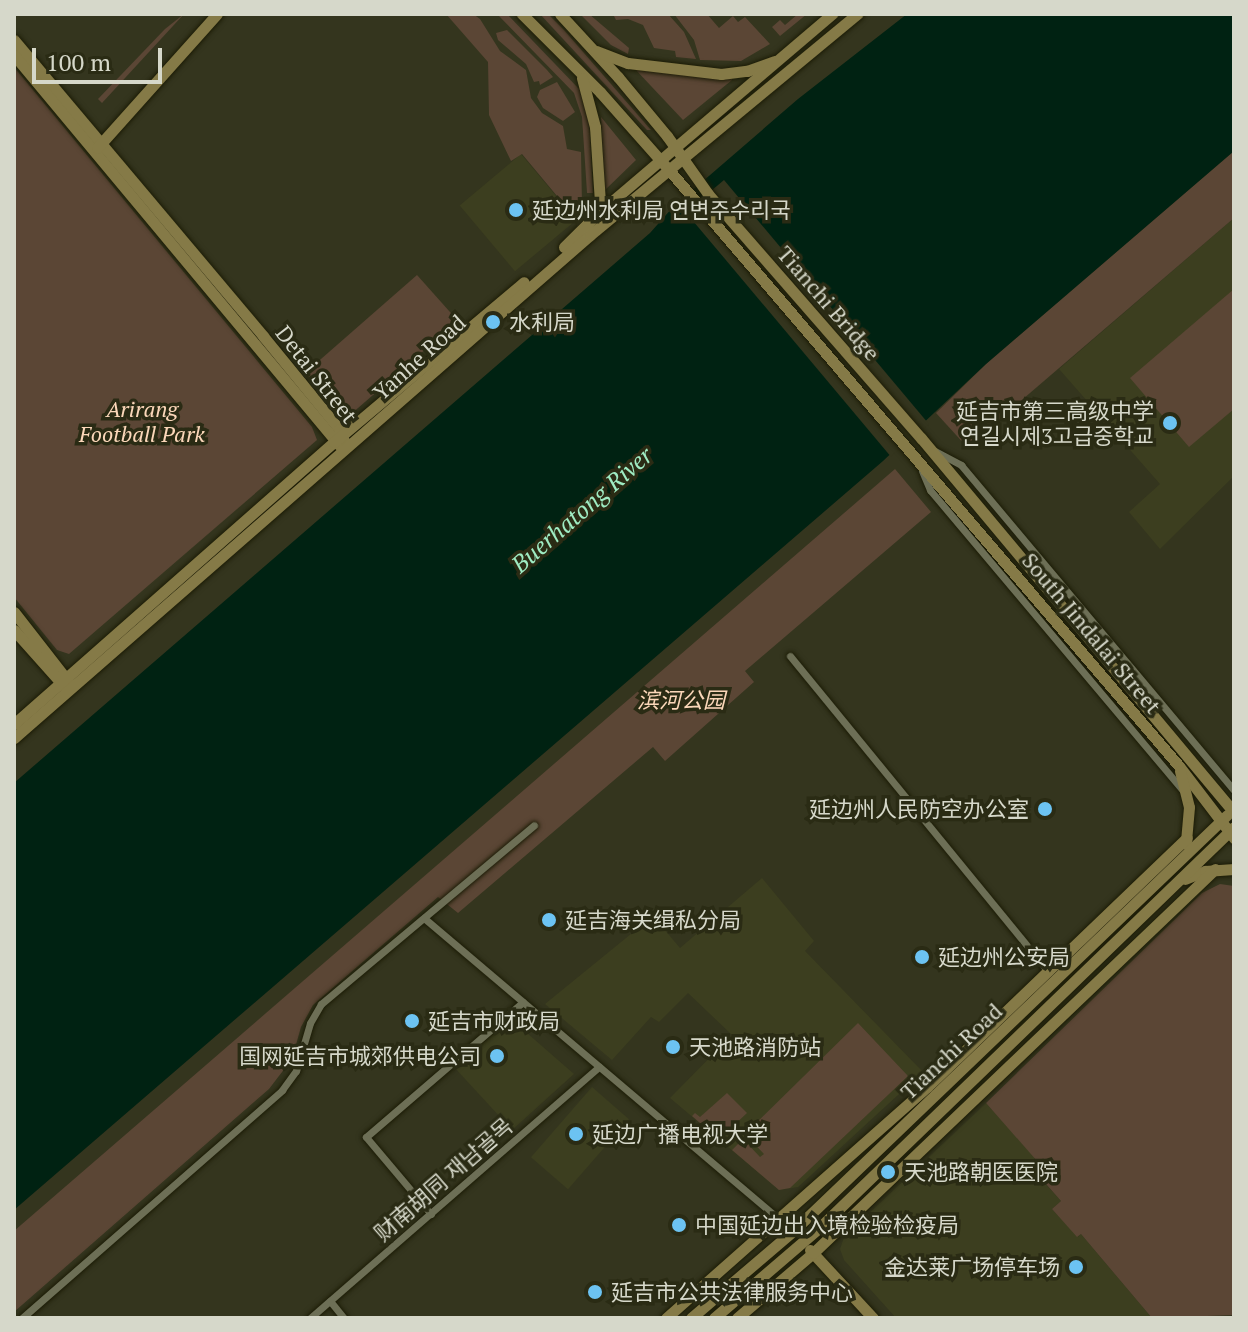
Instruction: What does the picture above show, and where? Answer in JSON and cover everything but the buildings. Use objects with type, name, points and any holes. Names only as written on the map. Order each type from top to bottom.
[{"type":"main road","points":[[97,147],[217,14]]},
{"type":"main road","name":"Tianchi Bridge","points":[[522,14],[579,70],[665,165],[912,453]]},
{"type":"main road","name":"Tianchi Bridge","points":[[560,14],[679,154],[708,194],[924,443]]},
{"type":"main road","name":"Yanhe Road","points":[[679,154],[778,59],[832,14]]},
{"type":"main road","name":"Yanhe Road","points":[[14,724],[62,678],[202,561],[338,438],[552,259],[597,214],[665,165],[857,14]]},
{"type":"main road","name":"Detai Street","points":[[14,40],[97,147],[346,449]]},
{"type":"main road","points":[[594,51],[628,63],[721,74],[747,71],[778,59]]},
{"type":"main road","name":"Detai Street","points":[[14,55],[97,147]]},
{"type":"main road","points":[[579,70],[594,116],[600,203],[597,214]]},
{"type":"main road","name":"Yanhe Road","points":[[14,738],[590,235],[665,165]]},
{"type":"main road","name":"South Jindalai Street","points":[[924,443],[1233,810]]},
{"type":"main road","name":"South Jindalai Street","points":[[912,453],[1232,832]]},
{"type":"main road","points":[[14,612],[71,689]]},
{"type":"main road","points":[[14,630],[62,678]]},
{"type":"main road","points":[[1179,766],[1187,796],[1185,855]]},
{"type":"main road","name":"Tianchi Road","points":[[691,1318],[793,1231],[1233,810]]},
{"type":"main road","name":"Tianchi Road","points":[[714,1318],[803,1242],[1232,832]]},
{"type":"main road","name":"Tianchi Road","points":[[666,1318],[927,1087],[1187,838]]},
{"type":"main road","points":[[1172,887],[1215,869],[1234,869]]},
{"type":"main road","points":[[737,1318],[813,1253],[1215,869]]},
{"type":"main road","points":[[932,1116],[961,1111]]},
{"type":"main road","points":[[793,1231],[873,1318]]},
{"type":"street","name":"South Jindalai Street","points":[[924,443],[961,465],[1234,790]]},
{"type":"street","name":"South Jindalai Street","points":[[912,453],[930,490],[1187,796]]},
{"type":"street","points":[[790,656],[1066,993]]},
{"type":"street","points":[[22,1318],[282,1090],[296,1071],[310,1023],[321,1004],[534,825]]},
{"type":"street","points":[[424,918],[793,1231]]},
{"type":"street","points":[[431,1214],[366,1137],[523,1002]]},
{"type":"street","name":"财南胡同 재남골목","points":[[310,1318],[599,1067]]},
{"type":"street","points":[[330,1301],[344,1318]]},
{"type":"shaded area","name":"延边州水利局 연변주수리국","points":[[521,154],[576,220],[515,271],[460,205]]},
{"type":"shaded area","name":"延吉市第三高级中学 연길시제3고급중학교","points":[[1234,218],[1234,476],[1160,549],[1129,512],[1160,484],[1059,369]]},
{"type":"shaded area","points":[[762,878],[814,941],[805,951],[923,1072],[798,1187],[779,1190],[670,1098],[732,1035],[688,993],[659,1022],[651,1017],[612,1060],[545,1004],[653,916],[680,948]]},
{"type":"shaded area","points":[[511,1019],[574,1074],[512,1130],[454,1067]]},
{"type":"shaded area","name":"延边广播电视大学","points":[[592,1087],[629,1119],[568,1189],[531,1157]]},
{"type":"shaded area","points":[[986,1103],[1038,1161],[1031,1168],[1061,1201],[1052,1209],[1078,1237],[1081,1234],[1152,1318],[896,1318],[844,1260],[840,1249],[844,1237]]},
{"type":"green space","points":[[184,14],[102,103],[98,99],[165,29]]},
{"type":"green space","points":[[446,14],[473,14],[480,19],[500,51],[526,70],[531,98],[542,113],[563,126],[567,149],[581,152],[582,204],[572,214],[522,154],[511,161],[489,115],[488,62]]},
{"type":"green space","points":[[497,14],[507,14],[580,90],[589,117],[593,193],[587,193],[582,117],[574,93]]},
{"type":"green space","points":[[540,14],[548,14],[564,30],[651,130],[647,130]]},
{"type":"green space","points":[[580,14],[589,14],[629,48],[628,54],[611,45]]},
{"type":"green space","points":[[613,14],[668,14],[684,32],[696,59],[676,57],[675,51],[654,48],[643,25],[628,19],[616,20]]},
{"type":"green space","points":[[674,14],[707,14],[719,28],[733,16],[738,22],[745,17],[770,44],[741,61],[700,60],[694,40]]},
{"type":"green space","points":[[798,14],[807,14],[780,36],[772,27],[780,20],[785,25]]},
{"type":"green space","points":[[507,30],[553,77],[540,85],[539,81],[534,82],[526,64],[498,40],[496,33]]},
{"type":"green space","name":"Arirang Football Park","points":[[14,67],[312,427],[317,440],[69,654],[57,650],[14,597]]},
{"type":"green space","points":[[635,69],[732,77],[732,80],[683,120]]},
{"type":"green space","points":[[557,82],[575,112],[563,121],[543,108],[537,97],[540,90]]},
{"type":"green space","points":[[601,117],[636,160],[604,191],[604,180]]},
{"type":"green space","points":[[1234,151],[1234,218],[967,447],[936,413],[986,364]]},
{"type":"green space","points":[[417,275],[458,321],[350,415],[342,417],[305,373]]},
{"type":"green space","points":[[1234,289],[1234,409],[1189,447],[1130,378]]},
{"type":"green space","name":"滨河公园","points":[[895,469],[931,512],[745,671],[754,682],[665,761],[653,747],[458,913],[438,897],[313,1005],[301,1027],[292,1059],[269,1089],[14,1312],[14,1231]]},
{"type":"green space","points":[[1220,884],[1234,886],[1234,1315],[1152,1318],[1081,1234],[1077,1237],[1052,1209],[1061,1201],[1031,1167],[1037,1161],[986,1103],[1202,893]]},
{"type":"green space","points":[[858,1023],[908,1076],[790,1188],[779,1190],[732,1150],[743,1139],[760,1157],[764,1154],[745,1134]]},
{"type":"green space","points":[[727,1093],[747,1113],[729,1130],[724,1126],[714,1135],[692,1116],[695,1113],[700,1117]]},
{"type":"water","name":"Buerhatong River","points":[[907,14],[1234,14],[1234,151],[986,364],[883,461],[14,1210],[14,783],[650,233],[673,207],[798,99]]},
{"type":"pier","points":[[724,180],[929,424],[891,457],[686,212]]},
{"type":"place","name":"延边州水利局 연변주수리국","points":[[516,210]]},
{"type":"place","name":"水利局","points":[[493,322]]},
{"type":"place","name":"延吉市第三高级中学 연길시제3고급중학교","points":[[1170,423]]},
{"type":"place","name":"延边州人民防空办公室","points":[[1045,809]]},
{"type":"place","name":"延吉海关缉私分局","points":[[549,920]]},
{"type":"place","name":"延边州公安局","points":[[922,957]]},
{"type":"place","name":"延吉市财政局","points":[[412,1021]]},
{"type":"place","name":"天池路消防站","points":[[673,1047]]},
{"type":"place","name":"国网延吉市城郊供电公司","points":[[497,1056]]},
{"type":"place","name":"延边广播电视大学","points":[[576,1134]]},
{"type":"place","name":"天池路朝医医院","points":[[888,1172]]},
{"type":"place","name":"中国延边出入境检验检疫局","points":[[679,1225]]},
{"type":"place","name":"金达莱广场停车场","points":[[1076,1267]]},
{"type":"place","name":"延吉市公共法律服务中心","points":[[595,1292]]}]
